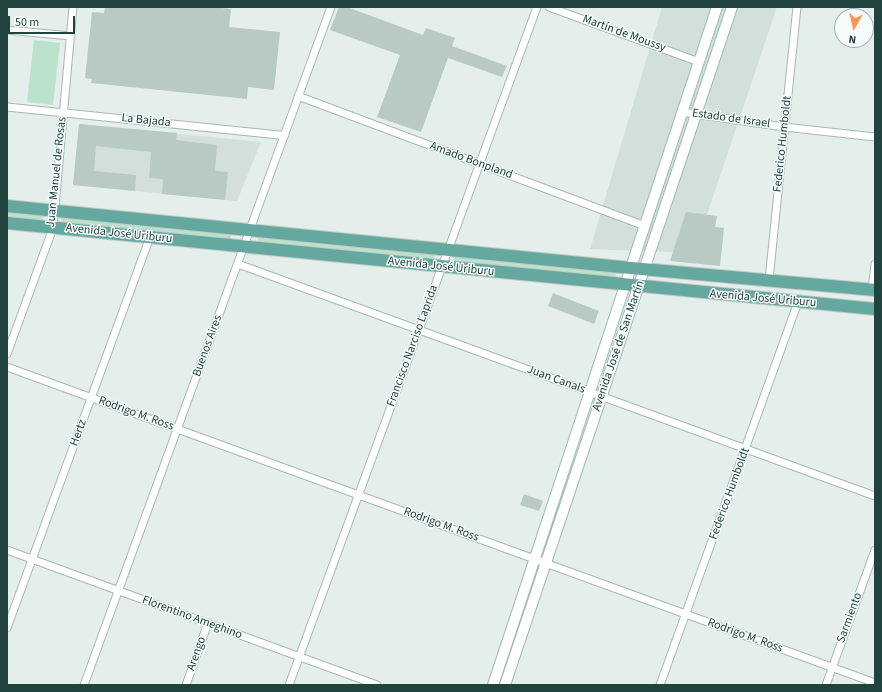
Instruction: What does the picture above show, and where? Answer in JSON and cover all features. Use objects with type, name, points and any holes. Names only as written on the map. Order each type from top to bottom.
[{"type":"main road","name":"Avenida José de San Martín","points":[[494,685],[717,7]]},
{"type":"main road","name":"Avenida José de San Martín","points":[[505,685],[732,7]]},
{"type":"main road","name":"Avenida José Uriburu","points":[[7,206],[631,268],[874,290]]},
{"type":"main road","name":"Avenida José Uriburu","points":[[7,223],[872,310]]},
{"type":"street","name":"Juan Manuel de Rosas","points":[[7,354],[53,228],[73,7]]},
{"type":"street","name":"Buenos Aires","points":[[84,685],[285,135],[330,7]]},
{"type":"street","name":"Francisco Narciso Laprida","points":[[289,685],[418,330],[450,249],[537,7]]},
{"type":"street","name":"Martín de Moussy","points":[[549,7],[699,62]]},
{"type":"street","name":"Federico Humboldt","points":[[769,280],[797,7]]},
{"type":"street","points":[[7,30],[71,36]]},
{"type":"street","name":"Amado Bonpland","points":[[298,96],[645,226]]},
{"type":"street","name":"La Bajada","points":[[7,107],[280,136],[285,135]]},
{"type":"street","name":"Estado de Israel","points":[[682,112],[784,127],[875,137]]},
{"type":"street","name":"Hertz","points":[[7,628],[150,237]]},
{"type":"street","name":"Juan Canals","points":[[238,264],[875,496]]},
{"type":"street","points":[[874,290],[875,264]]},
{"type":"street","name":"Federico Humboldt","points":[[660,685],[798,302]]},
{"type":"street","name":"Rodrigo M. Ross","points":[[7,367],[545,564],[875,682]]},
{"type":"street","name":"Florentino Ameghino","points":[[7,550],[377,685]]},
{"type":"street","name":"Sarmiento","points":[[826,685],[875,550]]},
{"type":"street","name":"Arengo","points":[[186,685],[208,623]]},
{"type":"shaded area","points":[[662,7],[777,7],[694,253],[590,249]]},
{"type":"shaded area","points":[[79,124],[261,142],[237,201],[73,185]]},
{"type":"green space","points":[[34,40],[60,43],[53,105],[27,102]]},
{"type":"green space","points":[[7,210],[43,214],[43,220],[37,222],[7,219]]},
{"type":"green space","points":[[64,217],[231,234],[231,238],[229,240],[63,223],[61,218]]},
{"type":"green space","points":[[261,236],[432,252],[435,255],[433,260],[258,242],[258,239]]},
{"type":"green space","points":[[455,256],[615,272],[616,274],[615,278],[453,262]]},
{"type":"building","points":[[105,7],[212,7],[231,9],[229,27],[280,32],[274,90],[248,87],[247,99],[91,83],[92,79],[85,78],[92,12],[104,13]]},
{"type":"building","points":[[339,7],[347,7],[423,35],[426,28],[455,38],[452,46],[507,66],[502,77],[448,58],[421,132],[377,117],[400,55],[330,30]]},
{"type":"building","points":[[79,124],[177,133],[176,140],[217,145],[215,171],[228,172],[225,200],[162,194],[163,179],[149,178],[151,152],[96,146],[94,171],[136,175],[135,191],[73,185]]},
{"type":"building","points":[[686,212],[717,216],[715,227],[724,228],[720,266],[670,261]]},
{"type":"building","points":[[553,293],[599,311],[594,324],[548,306]]},
{"type":"building","points":[[524,494],[543,501],[539,511],[520,505]]}]
